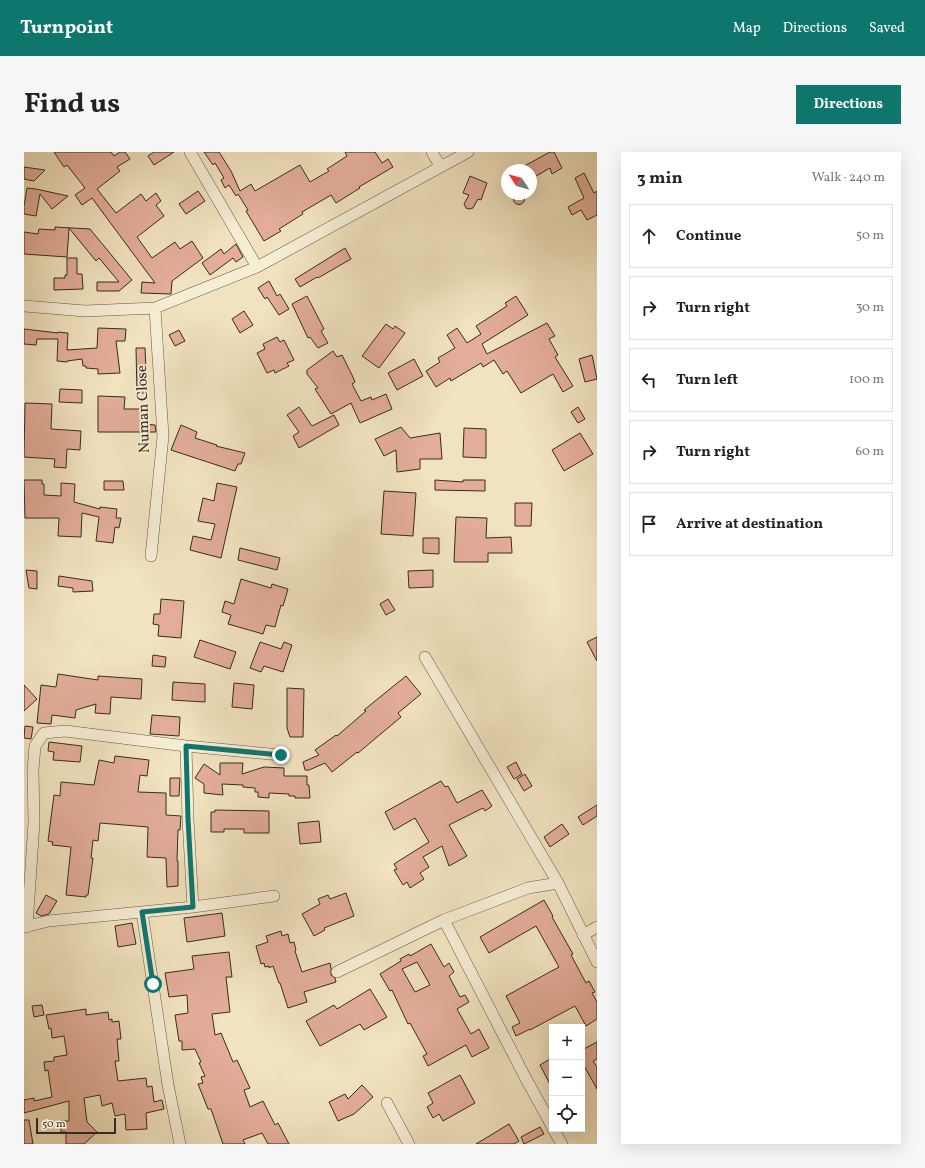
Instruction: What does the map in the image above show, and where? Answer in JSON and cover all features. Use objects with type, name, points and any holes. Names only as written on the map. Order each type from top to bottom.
[{"type":"street","points":[[190,152],[257,267]]},
{"type":"street","points":[[432,152],[440,166]]},
{"type":"street","points":[[24,306],[85,311],[154,308],[257,267],[468,152]]},
{"type":"street","name":"Numan Close","points":[[151,556],[163,436],[154,308]]},
{"type":"street","points":[[425,657],[558,883],[597,962]]},
{"type":"street","points":[[274,896],[193,907],[49,921],[26,927],[34,823],[35,746],[44,733],[66,731],[186,746],[281,755]]},
{"type":"street","points":[[186,746],[193,907]]},
{"type":"street","points":[[337,972],[444,920],[528,888],[558,883]]},
{"type":"street","points":[[142,912],[168,1085],[180,1144]]},
{"type":"street","points":[[444,920],[549,1121]]},
{"type":"street","points":[[583,935],[597,927]]},
{"type":"street","points":[[387,1103],[409,1144]]},
{"type":"street","points":[[555,1132],[562,1144]]},
{"type":"building","points":[[54,152],[111,152],[114,156],[120,152],[125,152],[130,159],[117,167],[120,171],[97,189],[116,213],[141,194],[146,201],[156,193],[161,201],[156,205],[164,216],[137,237],[152,258],[175,242],[180,249],[192,241],[203,258],[172,281],[171,294],[141,293],[142,282],[155,283],[92,198],[82,205],[75,195],[85,188],[67,165],[64,167]]},
{"type":"building","points":[[154,152],[174,152],[154,165],[148,156]]},
{"type":"building","points":[[204,152],[219,152],[231,171],[240,191],[251,184],[255,191],[300,165],[310,182],[329,171],[327,169],[347,156],[345,152],[375,152],[382,163],[388,159],[393,167],[359,187],[360,188],[336,203],[331,195],[302,212],[303,214],[279,229],[281,231],[264,241],[246,211],[248,210],[238,194],[236,196],[229,185],[225,188],[221,180],[224,178],[215,163],[213,165]]},
{"type":"building","points":[[550,152],[554,152],[562,168],[552,174],[550,168],[537,176],[537,164],[528,164]]},
{"type":"building","points":[[24,167],[45,170],[34,181],[24,179]]},
{"type":"building","points":[[584,173],[594,193],[597,191],[597,215],[587,220],[581,210],[572,215],[568,207],[584,198],[575,178]]},
{"type":"building","points":[[470,176],[487,183],[481,200],[478,199],[473,208],[469,209],[466,208],[464,204],[469,195],[463,193]]},
{"type":"building","points":[[27,188],[68,196],[52,209],[40,194],[36,216],[24,214]]},
{"type":"building","points":[[198,191],[205,201],[186,214],[179,204]]},
{"type":"building","points":[[524,200],[521,204],[517,204],[514,201]]},
{"type":"building","points":[[55,227],[90,229],[132,280],[119,291],[97,291],[97,282],[119,282],[99,258],[96,261],[69,228],[67,257],[24,254],[24,232],[38,234],[39,229],[55,230]]},
{"type":"building","points":[[236,244],[243,257],[236,262],[233,258],[210,275],[202,263],[221,249],[224,254]]},
{"type":"building","points":[[345,248],[351,259],[300,287],[295,279]]},
{"type":"building","points":[[67,258],[77,258],[77,274],[82,274],[83,289],[54,290],[54,278],[65,278],[65,275],[67,275]]},
{"type":"building","points":[[269,281],[277,296],[280,294],[289,309],[279,315],[267,297],[265,299],[258,288]]},
{"type":"building","points":[[307,296],[324,329],[321,331],[328,343],[318,348],[310,337],[308,338],[292,304]]},
{"type":"building","points":[[516,296],[528,315],[482,344],[487,354],[547,323],[555,336],[549,339],[558,355],[555,357],[573,386],[563,392],[553,374],[521,393],[507,371],[503,374],[494,360],[483,367],[481,363],[451,381],[450,378],[436,387],[426,371],[440,362],[438,358],[455,348],[447,335],[457,328],[467,343],[481,334],[476,326],[507,306],[505,303]]},
{"type":"building","points":[[244,311],[253,325],[240,333],[232,319]]},
{"type":"building","points":[[386,324],[393,329],[395,326],[405,333],[379,368],[362,356]]},
{"type":"building","points":[[98,328],[126,329],[125,341],[116,341],[120,373],[98,374],[98,369],[86,368],[86,366],[83,366],[82,359],[67,362],[57,361],[58,339],[37,339],[36,345],[24,344],[24,329],[68,333],[67,350],[97,348]]},
{"type":"building","points":[[179,330],[185,341],[175,346],[169,335]]},
{"type":"building","points":[[277,337],[280,342],[284,340],[294,360],[287,363],[289,366],[275,373],[274,370],[267,373],[257,353],[265,349],[263,344]]},
{"type":"building","points":[[136,348],[145,348],[147,393],[137,393]]},
{"type":"building","points":[[333,351],[337,357],[342,355],[355,382],[352,384],[361,401],[371,397],[372,400],[386,394],[392,409],[360,423],[351,403],[331,414],[315,389],[318,388],[307,374],[307,370]]},
{"type":"building","points":[[592,355],[597,379],[585,382],[579,359]]},
{"type":"building","points":[[414,359],[423,376],[397,390],[388,373]]},
{"type":"building","points":[[60,389],[82,390],[82,403],[59,402]]},
{"type":"building","points":[[98,396],[125,397],[124,409],[143,409],[143,424],[155,425],[156,432],[98,432]]},
{"type":"building","points":[[25,403],[52,404],[51,429],[81,431],[80,450],[67,449],[66,468],[54,467],[55,459],[24,457]]},
{"type":"building","points":[[299,407],[312,426],[334,415],[339,425],[299,448],[293,436],[299,432],[287,415]]},
{"type":"building","points":[[578,407],[585,419],[578,423],[571,412]]},
{"type":"building","points":[[181,425],[197,432],[195,438],[217,445],[216,446],[245,453],[241,464],[238,464],[235,471],[171,450]]},
{"type":"building","points":[[401,427],[410,438],[440,433],[442,459],[420,459],[420,469],[397,472],[396,450],[384,456],[375,439]]},
{"type":"building","points":[[464,428],[486,429],[486,458],[463,457]]},
{"type":"building","points":[[580,433],[593,454],[564,471],[552,450]]},
{"type":"building","points":[[24,480],[42,480],[42,484],[44,484],[44,495],[61,496],[61,483],[75,484],[74,502],[100,509],[100,507],[117,509],[116,518],[121,518],[119,528],[115,527],[113,543],[96,541],[99,517],[82,513],[81,537],[58,536],[59,518],[25,518]]},
{"type":"building","points":[[435,480],[463,482],[463,480],[485,480],[485,491],[435,490]]},
{"type":"building","points":[[104,481],[123,481],[124,490],[104,490]]},
{"type":"building","points":[[217,483],[237,487],[221,558],[190,550],[193,536],[211,540],[215,524],[198,521],[203,498],[214,501]]},
{"type":"building","points":[[384,491],[416,493],[413,536],[381,534]]},
{"type":"building","points":[[515,503],[532,503],[531,526],[515,526]]},
{"type":"building","points":[[456,517],[487,518],[486,538],[511,537],[512,553],[488,553],[488,562],[454,562]]},
{"type":"building","points":[[423,538],[439,538],[439,554],[423,553]]},
{"type":"building","points":[[240,548],[280,558],[277,570],[238,560]]},
{"type":"building","points":[[26,570],[37,571],[37,589],[29,588]]},
{"type":"building","points":[[433,570],[433,587],[409,588],[408,571]]},
{"type":"building","points":[[59,576],[92,581],[93,591],[73,592],[73,588],[58,586]]},
{"type":"building","points":[[241,579],[271,588],[272,584],[288,589],[283,606],[281,605],[275,627],[266,625],[263,634],[228,624],[231,615],[222,612],[225,601],[234,604]]},
{"type":"building","points":[[161,599],[184,601],[181,638],[158,636],[159,625],[153,624],[154,614],[160,614]]},
{"type":"building","points":[[388,599],[395,610],[386,615],[380,604]]},
{"type":"building","points":[[597,637],[597,661],[587,642]]},
{"type":"building","points":[[200,640],[236,652],[230,669],[194,657]]},
{"type":"building","points":[[260,642],[281,649],[284,642],[292,645],[283,672],[264,666],[261,672],[250,668]]},
{"type":"building","points":[[153,655],[166,657],[165,667],[152,666]]},
{"type":"building","points":[[58,674],[98,680],[98,676],[142,679],[141,699],[111,697],[110,714],[95,713],[96,704],[76,710],[75,718],[52,715],[51,724],[37,723],[41,685],[56,687]]},
{"type":"building","points":[[406,676],[421,694],[398,713],[401,717],[358,753],[357,752],[332,772],[325,763],[309,770],[305,770],[303,762],[319,755],[315,750],[336,735],[337,736],[366,711],[364,710]]},
{"type":"building","points":[[173,682],[205,684],[205,702],[172,700]]},
{"type":"building","points":[[234,683],[254,685],[252,709],[232,707]]},
{"type":"building","points":[[24,685],[37,699],[24,711]]},
{"type":"building","points":[[287,688],[304,689],[303,737],[290,737],[287,728]]},
{"type":"building","points":[[152,715],[180,717],[179,736],[150,734]]},
{"type":"building","points":[[25,726],[33,727],[31,739],[24,738]]},
{"type":"building","points":[[49,742],[82,746],[80,762],[53,760],[54,752],[48,751]]},
{"type":"building","points":[[115,756],[149,760],[147,776],[140,775],[138,792],[166,793],[166,815],[181,816],[180,830],[178,830],[178,886],[167,887],[166,858],[147,857],[148,827],[100,823],[98,841],[93,840],[91,858],[93,858],[88,895],[86,895],[86,897],[66,895],[71,847],[52,845],[53,842],[48,841],[54,795],[60,796],[61,782],[94,785],[99,760],[114,763]]},
{"type":"building","points":[[516,762],[522,774],[514,779],[507,767]]},
{"type":"building","points":[[220,763],[243,763],[242,774],[264,767],[284,768],[284,776],[307,776],[307,785],[309,785],[310,798],[295,798],[295,796],[289,796],[289,794],[269,793],[269,798],[258,797],[258,792],[255,792],[255,788],[243,787],[243,785],[222,784],[223,795],[204,793],[204,784],[195,778],[204,764],[220,775]]},
{"type":"building","points":[[525,774],[532,786],[524,791],[517,779]]},
{"type":"building","points":[[170,778],[180,778],[179,796],[170,796]]},
{"type":"building","points":[[441,781],[445,787],[448,786],[457,803],[482,790],[492,806],[485,811],[483,808],[449,825],[467,856],[449,866],[442,846],[423,857],[429,867],[420,873],[424,879],[410,888],[407,882],[403,885],[394,870],[397,869],[394,864],[429,842],[415,818],[394,830],[385,812]]},
{"type":"building","points":[[597,805],[597,816],[583,825],[578,817]]},
{"type":"building","points":[[215,810],[269,811],[269,833],[244,833],[244,829],[224,829],[224,832],[211,832],[211,812],[215,812]]},
{"type":"building","points":[[319,821],[321,842],[300,844],[298,823]]},
{"type":"building","points":[[562,824],[569,834],[550,847],[544,837]]},
{"type":"building","points":[[346,893],[354,916],[324,928],[325,930],[314,936],[302,914],[320,904],[318,899],[328,895],[330,899]]},
{"type":"building","points":[[46,895],[57,901],[49,914],[41,916],[36,913]]},
{"type":"building","points":[[544,900],[573,954],[571,955],[586,983],[589,981],[595,992],[592,993],[597,1002],[597,1019],[586,1026],[575,1006],[516,1036],[512,1027],[520,1023],[506,996],[559,967],[536,926],[489,953],[480,937]]},
{"type":"building","points":[[222,913],[225,936],[187,942],[184,918]]},
{"type":"building","points":[[132,923],[136,944],[118,947],[115,926]]},
{"type":"building","points":[[281,931],[282,936],[288,934],[290,943],[294,942],[295,951],[302,972],[330,963],[331,975],[335,978],[336,982],[304,992],[307,1002],[288,1008],[273,966],[269,968],[269,966],[265,967],[264,963],[261,964],[256,946],[268,942],[266,936]]},
{"type":"building","points":[[431,944],[444,967],[449,963],[454,972],[449,976],[460,997],[465,995],[469,1002],[457,1009],[471,1034],[479,1029],[489,1048],[472,1057],[466,1045],[428,1066],[423,1056],[427,1054],[410,1023],[408,1024],[392,990],[390,991],[380,974],[401,961],[400,959],[409,954],[410,956]],"holes":[[[417,962],[430,985],[415,992],[402,969]]]},
{"type":"building","points":[[229,952],[232,977],[226,977],[230,1012],[212,1014],[215,1035],[221,1033],[233,1062],[237,1060],[250,1088],[244,1090],[250,1107],[263,1101],[275,1125],[278,1123],[289,1144],[268,1144],[262,1133],[243,1140],[245,1144],[223,1144],[211,1109],[208,1109],[198,1084],[203,1083],[201,1077],[205,1076],[199,1063],[201,1062],[195,1049],[182,1050],[182,1041],[179,1041],[175,1015],[188,1013],[187,995],[169,997],[165,973],[194,969],[192,956]]},
{"type":"building","points":[[370,989],[387,1017],[364,1030],[360,1024],[320,1046],[306,1021],[334,1005],[337,1009]]},
{"type":"building","points":[[42,1005],[44,1015],[34,1017],[32,1006]]},
{"type":"building","points":[[86,1009],[86,1015],[108,1012],[109,1020],[112,1019],[112,1022],[119,1021],[121,1039],[117,1039],[119,1061],[115,1061],[118,1081],[146,1078],[147,1087],[152,1086],[154,1102],[162,1100],[164,1109],[146,1113],[147,1129],[126,1130],[125,1114],[115,1116],[112,1103],[102,1106],[100,1095],[84,1098],[87,1122],[97,1132],[84,1144],[66,1144],[66,1132],[61,1132],[61,1121],[69,1121],[69,1101],[24,1113],[24,1100],[34,1098],[34,1101],[52,1097],[48,1070],[45,1071],[44,1062],[54,1061],[54,1057],[67,1055],[64,1036],[52,1038],[51,1028],[49,1029],[46,1015]]},
{"type":"building","points":[[597,1042],[597,1059],[593,1061],[597,1067],[597,1089],[585,1067],[585,1048]]},
{"type":"building","points":[[549,1060],[549,1082],[540,1065]]},
{"type":"building","points":[[460,1075],[475,1103],[443,1121],[439,1114],[433,1118],[427,1107],[433,1103],[428,1093]]},
{"type":"building","points":[[362,1085],[373,1097],[354,1114],[338,1121],[329,1102],[345,1094],[348,1099]]},
{"type":"building","points":[[24,1120],[29,1120],[33,1144],[24,1144]]},
{"type":"building","points":[[509,1124],[519,1141],[514,1144],[476,1144]]},
{"type":"building","points":[[540,1127],[544,1134],[524,1144],[521,1137]]},
{"type":"route","points":[[153,984],[142,912],[193,907],[186,746],[281,755]]}]
